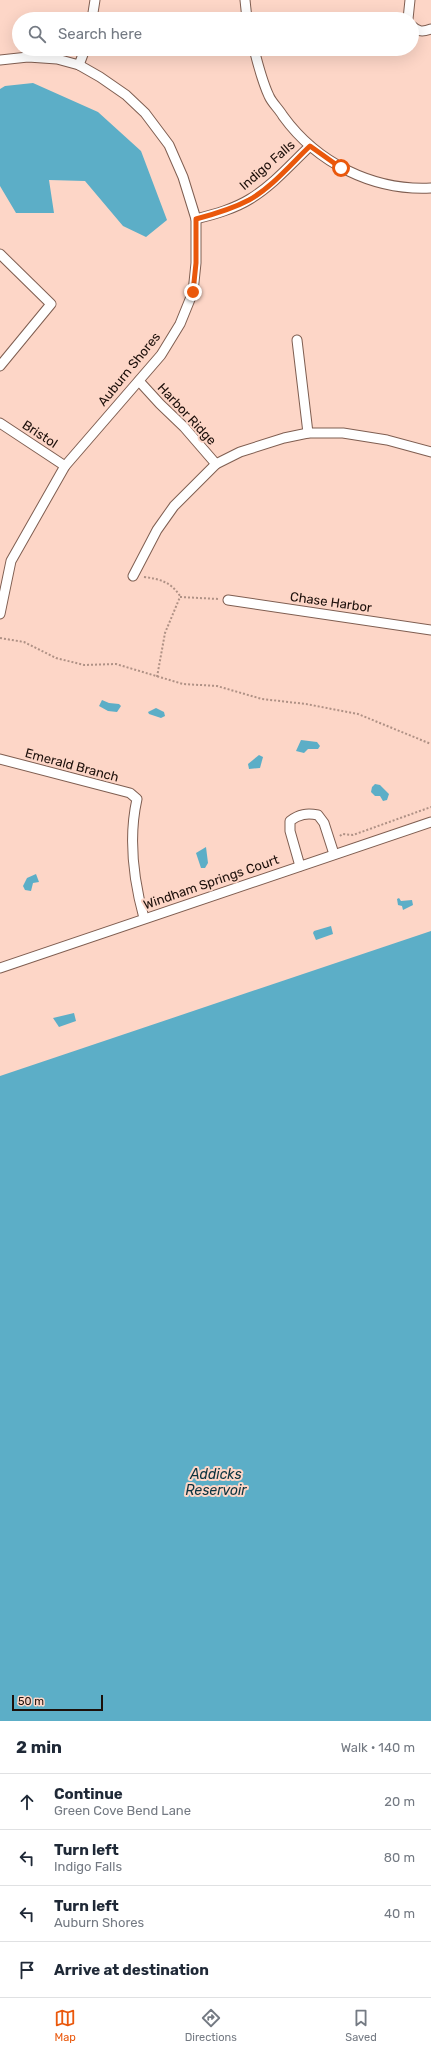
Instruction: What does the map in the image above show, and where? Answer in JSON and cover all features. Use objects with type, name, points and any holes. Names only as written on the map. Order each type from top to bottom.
[{"type":"street","points":[[93,12],[95,0]]},
{"type":"street","points":[[245,0],[246,12]]},
{"type":"street","points":[[409,12],[410,0]]},
{"type":"street","points":[[419,31],[424,32],[431,29]]},
{"type":"street","points":[[79,65],[82,56]]},
{"type":"street","points":[[256,56],[270,97],[292,128],[310,146],[341,168],[366,179],[389,186],[415,189],[431,188]]},
{"type":"street","name":"Auburn Shores","points":[[0,60],[28,57],[57,59],[79,65],[126,95],[145,113],[169,145],[183,177],[196,219],[196,263],[193,292],[180,324],[161,355],[65,466],[11,561],[0,614]]},
{"type":"street","name":"Indigo Falls","points":[[196,219],[225,211],[250,199],[272,182],[310,146]]},
{"type":"street","points":[[0,254],[51,304],[0,366]]},
{"type":"street","points":[[297,340],[308,433]]},
{"type":"street","name":"Harbor Ridge","points":[[139,381],[184,427],[216,464]]},
{"type":"street","name":"Bristol","points":[[0,423],[65,466]]},
{"type":"street","points":[[133,576],[157,530],[174,506],[216,464],[258,446],[308,433],[350,434],[387,440],[431,452]]},
{"type":"street","name":"Chase Harbor","points":[[228,600],[431,630]]},
{"type":"street","name":"Emerald Branch","points":[[0,759],[130,793],[136,799],[132,820],[132,856],[137,893],[144,918]]},
{"type":"street","points":[[300,866],[290,831],[290,821],[295,817],[309,813],[318,815],[324,823],[334,854]]},
{"type":"street","name":"Windham Springs Court","points":[[0,968],[431,822]]},
{"type":"path","points":[[133,576],[166,582],[174,588],[180,597]]},
{"type":"path","points":[[180,597],[228,600]]},
{"type":"path","points":[[157,677],[165,633],[180,597]]},
{"type":"path","points":[[0,638],[24,642],[56,658],[84,665],[116,664],[183,684],[217,686],[262,699],[306,704],[358,714],[431,744]]},
{"type":"path","points":[[331,844],[342,834],[353,835],[431,807]]},
{"type":"water","points":[[33,83],[98,112],[141,151],[167,220],[146,237],[123,226],[85,181],[49,180],[54,213],[16,213],[0,186],[0,89],[5,86]]},
{"type":"water","points":[[102,700],[109,703],[119,704],[121,706],[117,712],[108,711],[99,706]]},
{"type":"water","points":[[156,708],[164,712],[165,716],[161,718],[149,714],[148,712]]},
{"type":"water","points":[[301,740],[317,742],[320,746],[318,749],[308,749],[304,753],[296,751]]},
{"type":"water","points":[[259,755],[263,757],[260,768],[249,769],[248,764]]},
{"type":"water","points":[[375,784],[380,785],[389,794],[387,800],[383,801],[380,796],[375,796],[371,792],[372,787]]},
{"type":"water","points":[[206,847],[208,863],[205,868],[201,868],[196,853]]},
{"type":"water","points":[[36,874],[39,882],[33,883],[31,891],[25,890],[23,886],[27,878]]},
{"type":"water","points":[[399,898],[401,901],[412,900],[413,905],[403,910],[402,906],[398,905],[397,899]]},
{"type":"water","points":[[331,926],[333,934],[316,940],[313,933],[314,931]]},
{"type":"water","name":"Addicks Reservoir","points":[[431,931],[431,1721],[0,1721],[0,1076]]},
{"type":"water","points":[[74,1013],[76,1021],[59,1027],[53,1018]]},
{"type":"route","points":[[193,292],[196,263],[196,219],[225,211],[250,199],[272,182],[310,146],[341,168]]}]
